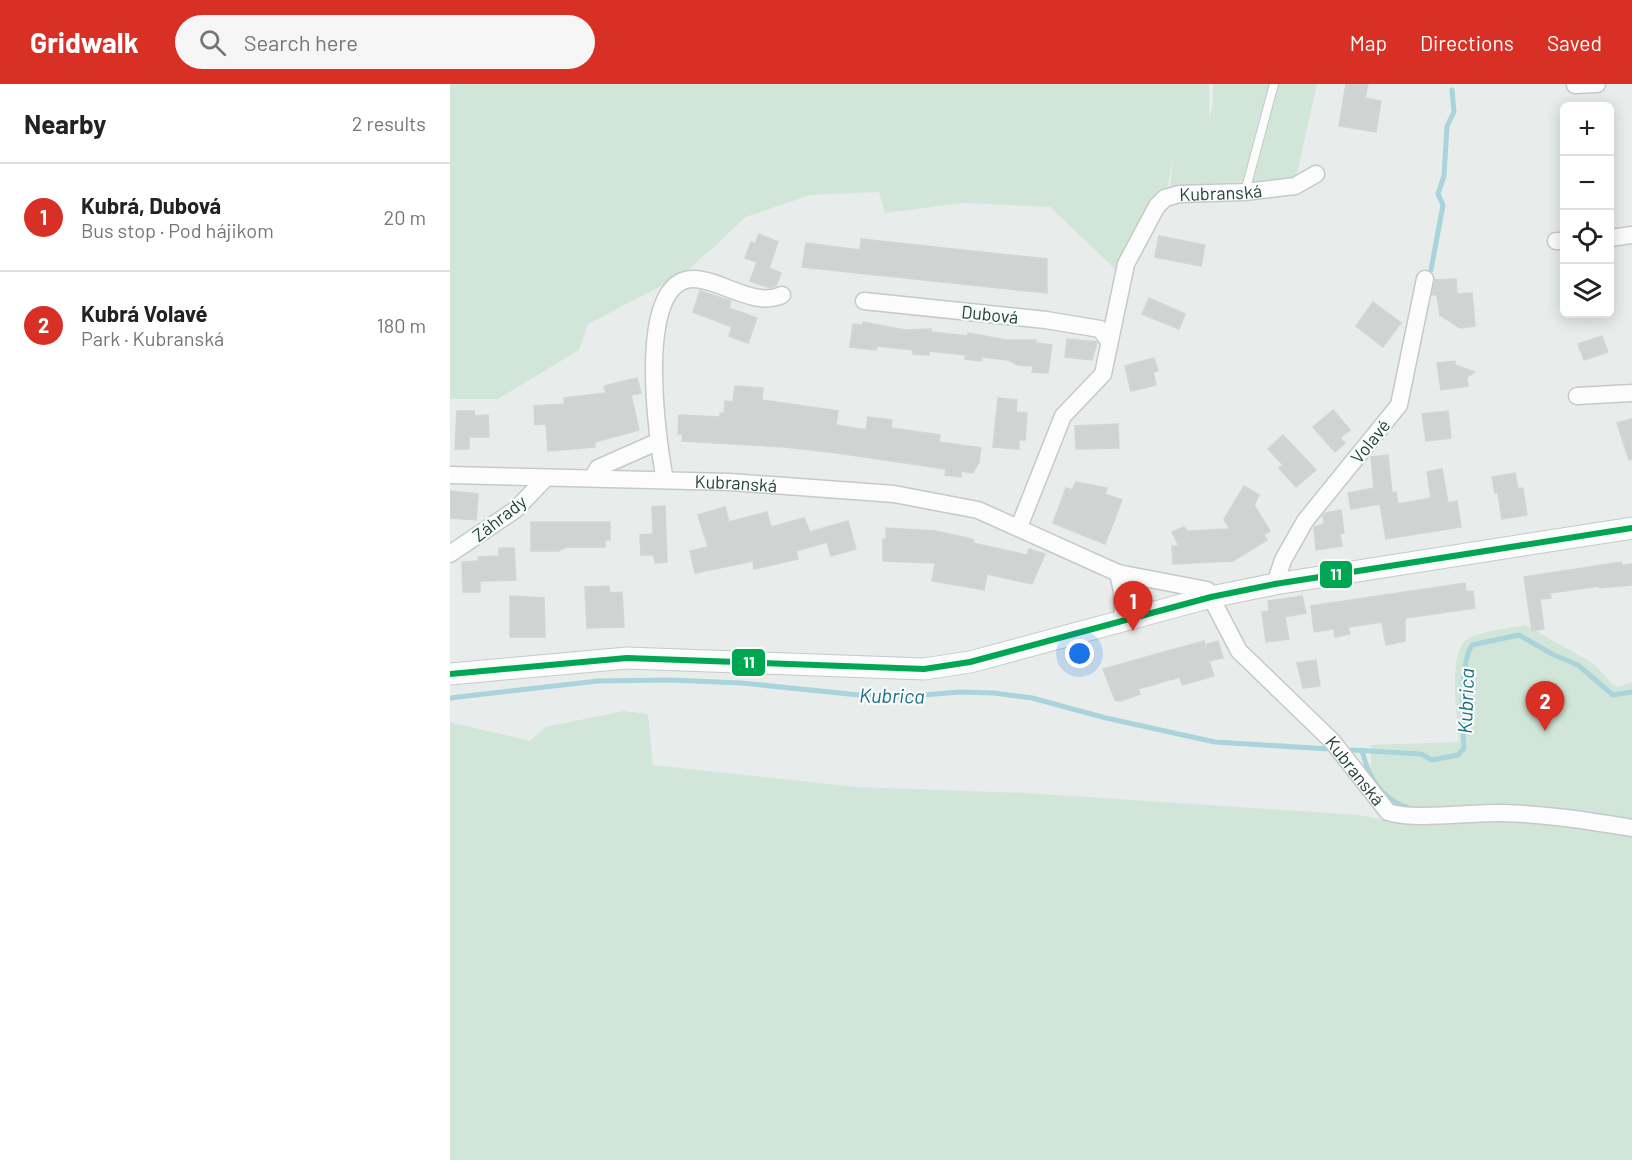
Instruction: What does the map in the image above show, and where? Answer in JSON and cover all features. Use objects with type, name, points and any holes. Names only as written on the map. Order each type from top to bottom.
[{"type":"street","points":[[1575,85],[1597,84]]},
{"type":"street","name":"Kubranská","points":[[1019,527],[1063,416],[1103,374],[1109,350],[1108,340],[1126,264],[1157,206],[1165,198],[1179,194],[1245,192],[1295,186],[1316,174]]},
{"type":"street","points":[[1614,237],[1632,235]]},
{"type":"street","points":[[665,480],[657,442],[655,346],[657,321],[665,300],[673,291],[692,279],[754,296],[769,298],[782,295]]},
{"type":"street","name":"Volavé","points":[[1275,584],[1282,560],[1305,521],[1399,405],[1425,279]]},
{"type":"street","name":"Dubová","points":[[864,301],[1046,320],[1100,329],[1106,332],[1108,340]]},
{"type":"street","points":[[1577,396],[1632,393]]},
{"type":"street","points":[[593,477],[598,468],[657,442]]},
{"type":"street","name":"Kubranská","points":[[450,475],[741,482],[894,494],[978,510],[1118,573],[1207,590],[1239,651],[1332,741],[1388,812],[1402,816],[1537,815],[1632,828]]},
{"type":"street","name":"Záhrady","points":[[450,554],[515,510],[546,478]]},
{"type":"street","points":[[450,674],[627,658],[924,669],[970,662],[1211,597],[1275,584],[1632,528]]},
{"type":"street","points":[[1118,573],[1122,591],[1123,621]]},
{"type":"lane","points":[[1245,192],[1274,84]]},
{"type":"green space","points":[[450,84],[1209,84],[1209,118],[1213,106],[1213,84],[1317,84],[1296,178],[1170,187],[1173,157],[1167,189],[1145,210],[1123,252],[1117,271],[1050,207],[962,203],[885,213],[879,192],[810,195],[746,217],[684,274],[588,324],[579,350],[498,399],[450,399]]},
{"type":"green space","points":[[1525,625],[1596,666],[1613,685],[1618,687],[1632,682],[1632,823],[1429,811],[1389,805],[1371,785],[1371,745],[1459,742],[1455,670],[1462,645],[1469,638],[1482,633]]},
{"type":"green space","points":[[624,711],[648,714],[653,765],[856,787],[1027,793],[1359,815],[1392,821],[1508,818],[1632,834],[1632,1160],[450,1160],[450,722],[530,741],[545,727]]},
{"type":"building","points":[[1346,84],[1368,84],[1365,98],[1381,101],[1376,132],[1339,126]]},
{"type":"building","points":[[759,234],[778,242],[769,268],[781,273],[776,286],[770,288],[750,281],[757,262],[745,258],[751,242],[755,244]]},
{"type":"building","points":[[1159,236],[1205,245],[1201,266],[1155,257]]},
{"type":"building","points":[[861,239],[1047,259],[1047,293],[802,267],[806,243],[860,250]]},
{"type":"building","points":[[1456,279],[1457,294],[1472,293],[1475,326],[1460,328],[1440,315],[1437,295],[1432,295],[1435,280]]},
{"type":"building","points":[[700,291],[731,301],[729,308],[757,318],[748,343],[729,336],[732,327],[693,312]]},
{"type":"building","points":[[1149,298],[1185,314],[1179,329],[1142,314]]},
{"type":"building","points":[[1373,302],[1401,323],[1383,347],[1356,326]]},
{"type":"building","points":[[863,322],[905,330],[931,329],[931,332],[958,335],[968,336],[968,333],[1006,340],[1036,340],[1036,343],[1052,345],[1048,373],[1032,372],[1033,366],[1018,365],[1008,360],[982,357],[981,361],[965,359],[966,355],[929,351],[929,355],[913,354],[913,350],[877,346],[876,350],[850,347],[853,324],[862,325]]},
{"type":"building","points":[[1602,336],[1608,352],[1584,360],[1578,344]]},
{"type":"building","points":[[1067,339],[1097,342],[1092,360],[1065,357]]},
{"type":"building","points":[[1154,358],[1158,371],[1153,372],[1156,385],[1131,391],[1125,366]]},
{"type":"building","points":[[1455,361],[1455,365],[1475,372],[1467,377],[1468,386],[1441,390],[1437,363]]},
{"type":"building","points":[[637,378],[641,393],[631,395],[639,430],[595,442],[595,447],[548,451],[546,424],[535,425],[534,406],[564,404],[564,398],[606,393],[604,386]]},
{"type":"building","points":[[735,386],[763,388],[762,400],[838,411],[836,425],[866,430],[868,417],[892,420],[891,428],[940,435],[939,442],[981,448],[979,462],[973,473],[961,471],[961,477],[945,475],[946,469],[837,453],[785,447],[682,441],[683,434],[678,434],[679,415],[720,417],[720,413],[724,414],[725,401],[733,402]]},
{"type":"building","points":[[998,398],[1017,400],[1016,412],[1027,413],[1025,440],[1019,440],[1019,449],[993,447]]},
{"type":"building","points":[[1333,410],[1350,430],[1340,438],[1345,443],[1335,452],[1313,427]]},
{"type":"building","points":[[457,411],[474,411],[475,416],[488,415],[489,437],[469,437],[469,449],[455,449]]},
{"type":"building","points":[[1448,411],[1451,438],[1426,441],[1422,414]]},
{"type":"building","points":[[1632,419],[1632,459],[1629,460],[1617,423]]},
{"type":"building","points":[[1118,424],[1119,448],[1076,449],[1075,426]]},
{"type":"building","points":[[1283,435],[1316,470],[1296,487],[1279,468],[1283,465],[1268,449]]},
{"type":"building","points":[[1388,455],[1392,493],[1396,492],[1398,504],[1431,498],[1427,472],[1442,469],[1448,503],[1457,501],[1461,527],[1386,539],[1380,504],[1351,509],[1348,493],[1374,488],[1371,457]]},
{"type":"building","points":[[1515,473],[1518,489],[1523,488],[1527,515],[1502,519],[1498,493],[1495,493],[1492,477]]},
{"type":"building","points":[[1076,482],[1107,488],[1105,494],[1122,500],[1105,544],[1053,523],[1066,488],[1072,490]]},
{"type":"building","points":[[1244,486],[1259,495],[1254,505],[1270,531],[1264,535],[1267,540],[1233,561],[1173,564],[1172,546],[1179,546],[1172,532],[1184,527],[1187,531],[1230,529],[1224,519]]},
{"type":"building","points":[[450,491],[478,494],[476,520],[450,518]]},
{"type":"building","points":[[665,506],[667,562],[655,563],[654,555],[641,555],[640,535],[653,534],[652,507]]},
{"type":"building","points":[[725,507],[729,522],[767,512],[771,527],[804,518],[810,532],[848,521],[856,549],[831,556],[827,542],[796,551],[798,559],[754,569],[753,561],[695,573],[690,551],[708,547],[698,515]]},
{"type":"building","points":[[1341,510],[1344,533],[1340,534],[1342,546],[1316,550],[1314,527],[1324,524],[1323,516],[1326,513]]},
{"type":"building","points":[[531,522],[610,522],[610,540],[605,540],[605,547],[566,547],[558,551],[531,551]]},
{"type":"building","points":[[886,528],[935,531],[968,538],[974,540],[973,543],[1027,555],[1029,549],[1045,554],[1032,584],[987,574],[984,590],[932,581],[935,563],[883,561],[883,539],[886,539]]},
{"type":"building","points":[[499,548],[514,548],[516,580],[480,581],[480,592],[463,592],[462,562],[478,561],[478,557],[499,556]]},
{"type":"building","points":[[1621,562],[1622,565],[1632,564],[1632,585],[1600,588],[1600,586],[1550,593],[1551,598],[1540,599],[1544,629],[1532,631],[1524,577]]},
{"type":"building","points":[[1465,583],[1466,592],[1473,591],[1475,608],[1405,618],[1405,641],[1386,645],[1382,622],[1348,627],[1350,634],[1335,637],[1334,629],[1314,632],[1311,606]]},
{"type":"building","points":[[609,586],[610,593],[622,592],[624,627],[587,628],[585,587]]},
{"type":"building","points":[[510,596],[544,598],[545,637],[510,637]]},
{"type":"building","points":[[1302,596],[1306,613],[1285,617],[1289,639],[1266,642],[1262,612],[1269,611],[1268,601]]},
{"type":"building","points":[[1204,641],[1205,645],[1218,641],[1223,658],[1209,661],[1214,676],[1182,685],[1180,677],[1138,689],[1140,694],[1121,701],[1115,700],[1103,669]]},
{"type":"building","points":[[1316,660],[1320,686],[1303,688],[1297,663]]},
{"type":"waterway","points":[[1431,270],[1443,205],[1438,194],[1444,176],[1447,126],[1454,112],[1452,90]]},
{"type":"waterway","name":"Kubrica","points":[[1352,750],[1421,754],[1432,760],[1458,755],[1464,748],[1463,680],[1472,645],[1519,635],[1552,654],[1578,665],[1613,695],[1632,692]]},
{"type":"waterway","name":"Kubrica","points":[[450,698],[598,681],[671,680],[741,683],[889,698],[959,692],[994,693],[1032,698],[1106,718],[1215,742],[1329,749]]},
{"type":"waterway","points":[[1362,750],[1368,769],[1378,786],[1391,799],[1409,808]]},
{"type":"transit line","name":"11","points":[[450,674],[627,658],[924,669],[970,662],[1211,597],[1275,584],[1632,528]]},
{"type":"place","name":"Kubrá, Dubová","points":[[1133,631]]},
{"type":"place","name":"Kubrá Volavé","points":[[1545,731]]}]
